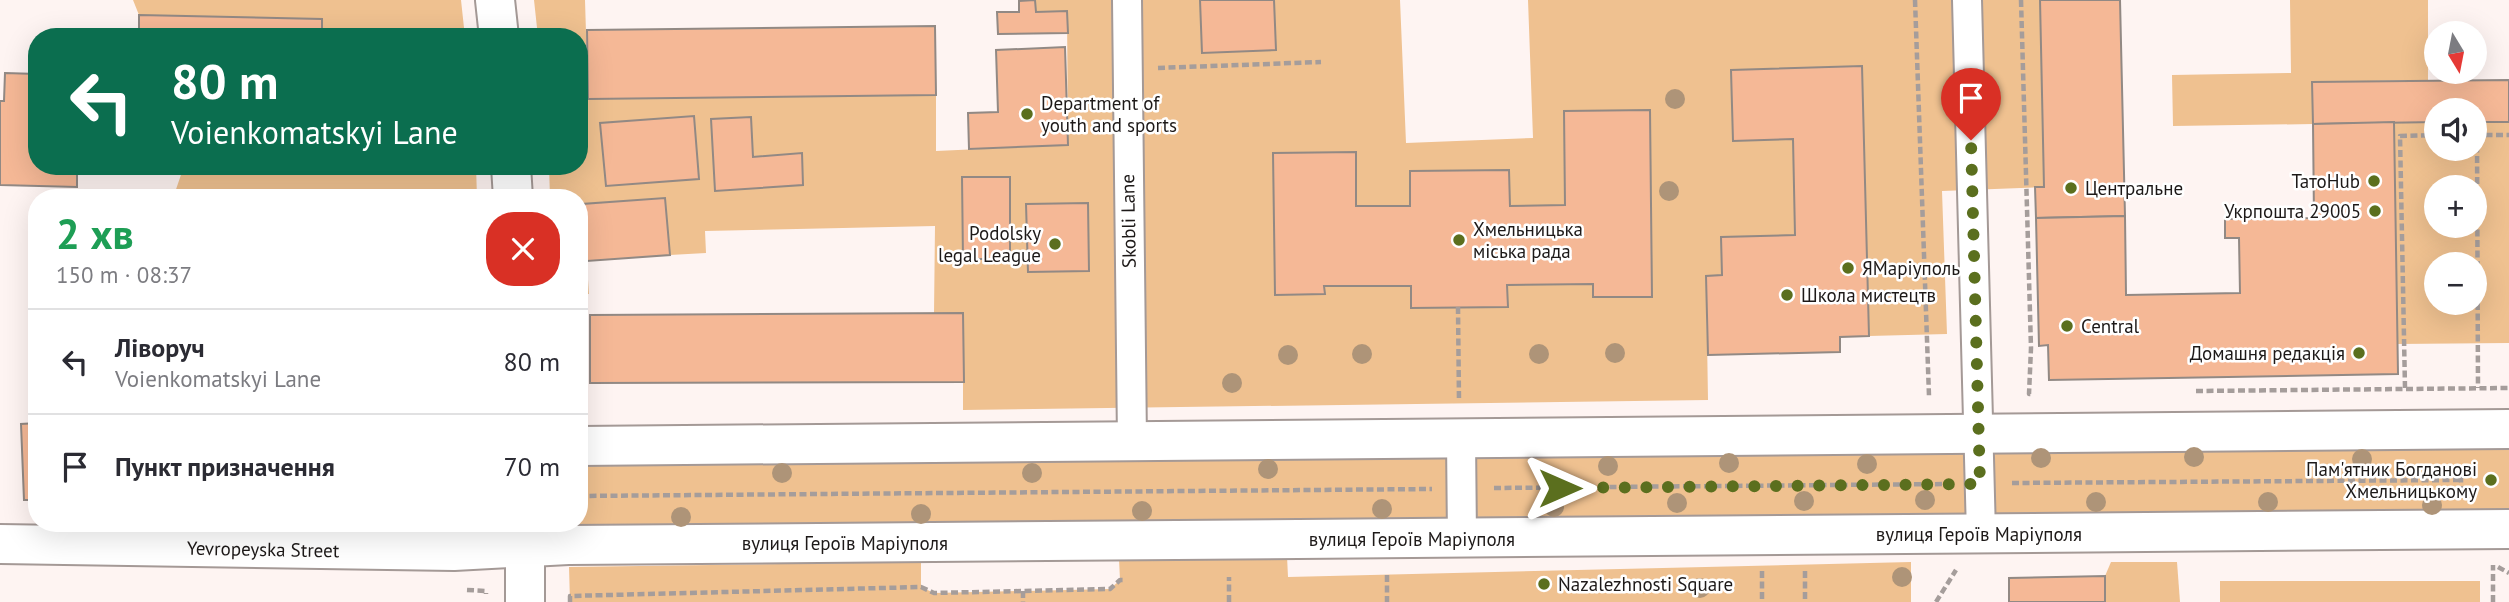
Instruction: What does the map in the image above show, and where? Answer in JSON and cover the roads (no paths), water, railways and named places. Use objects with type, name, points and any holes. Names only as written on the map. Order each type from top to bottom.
[{"type":"street","points":[[495,0],[498,28]]},
{"type":"street","name":"Skobli Lane","points":[[1127,0],[1132,441]]},
{"type":"street","points":[[1967,0],[1980,484],[1971,548]]},
{"type":"street","points":[[1460,422],[1462,538]]},
{"type":"street","points":[[588,446],[1132,441],[1460,422],[1979,434],[2509,429]]},
{"type":"street","name":"вулиця Героїв Маріуполя","points":[[525,535],[1462,538],[1971,548],[2509,529]]},
{"type":"street","points":[[525,535],[525,602]]},
{"type":"street","name":"Yevropeyska Street","points":[[0,544],[454,551],[525,535]]},
{"type":"place","name":"Department of youth and sports","points":[[1027,114]]},
{"type":"place","name":"ТатоHub","points":[[2374,181]]},
{"type":"place","name":"Центральне","points":[[2071,188]]},
{"type":"place","name":"Укрпошта 29005","points":[[2375,211]]},
{"type":"place","name":"Хмельницька міська рада","points":[[1459,240]]},
{"type":"place","name":"Podolsky legal League","points":[[1055,244]]},
{"type":"place","name":"ЯМаріуполь","points":[[1848,268]]},
{"type":"place","name":"Школа мистецтв","points":[[1787,295]]},
{"type":"place","name":"Central","points":[[2067,326]]},
{"type":"place","name":"Домашня редакція","points":[[2359,353]]},
{"type":"place","name":"Пам'ятник Богданові Хмельницькому","points":[[2491,480]]},
{"type":"place","name":"Nazalezhnosti Square","points":[[1544,584]]}]
